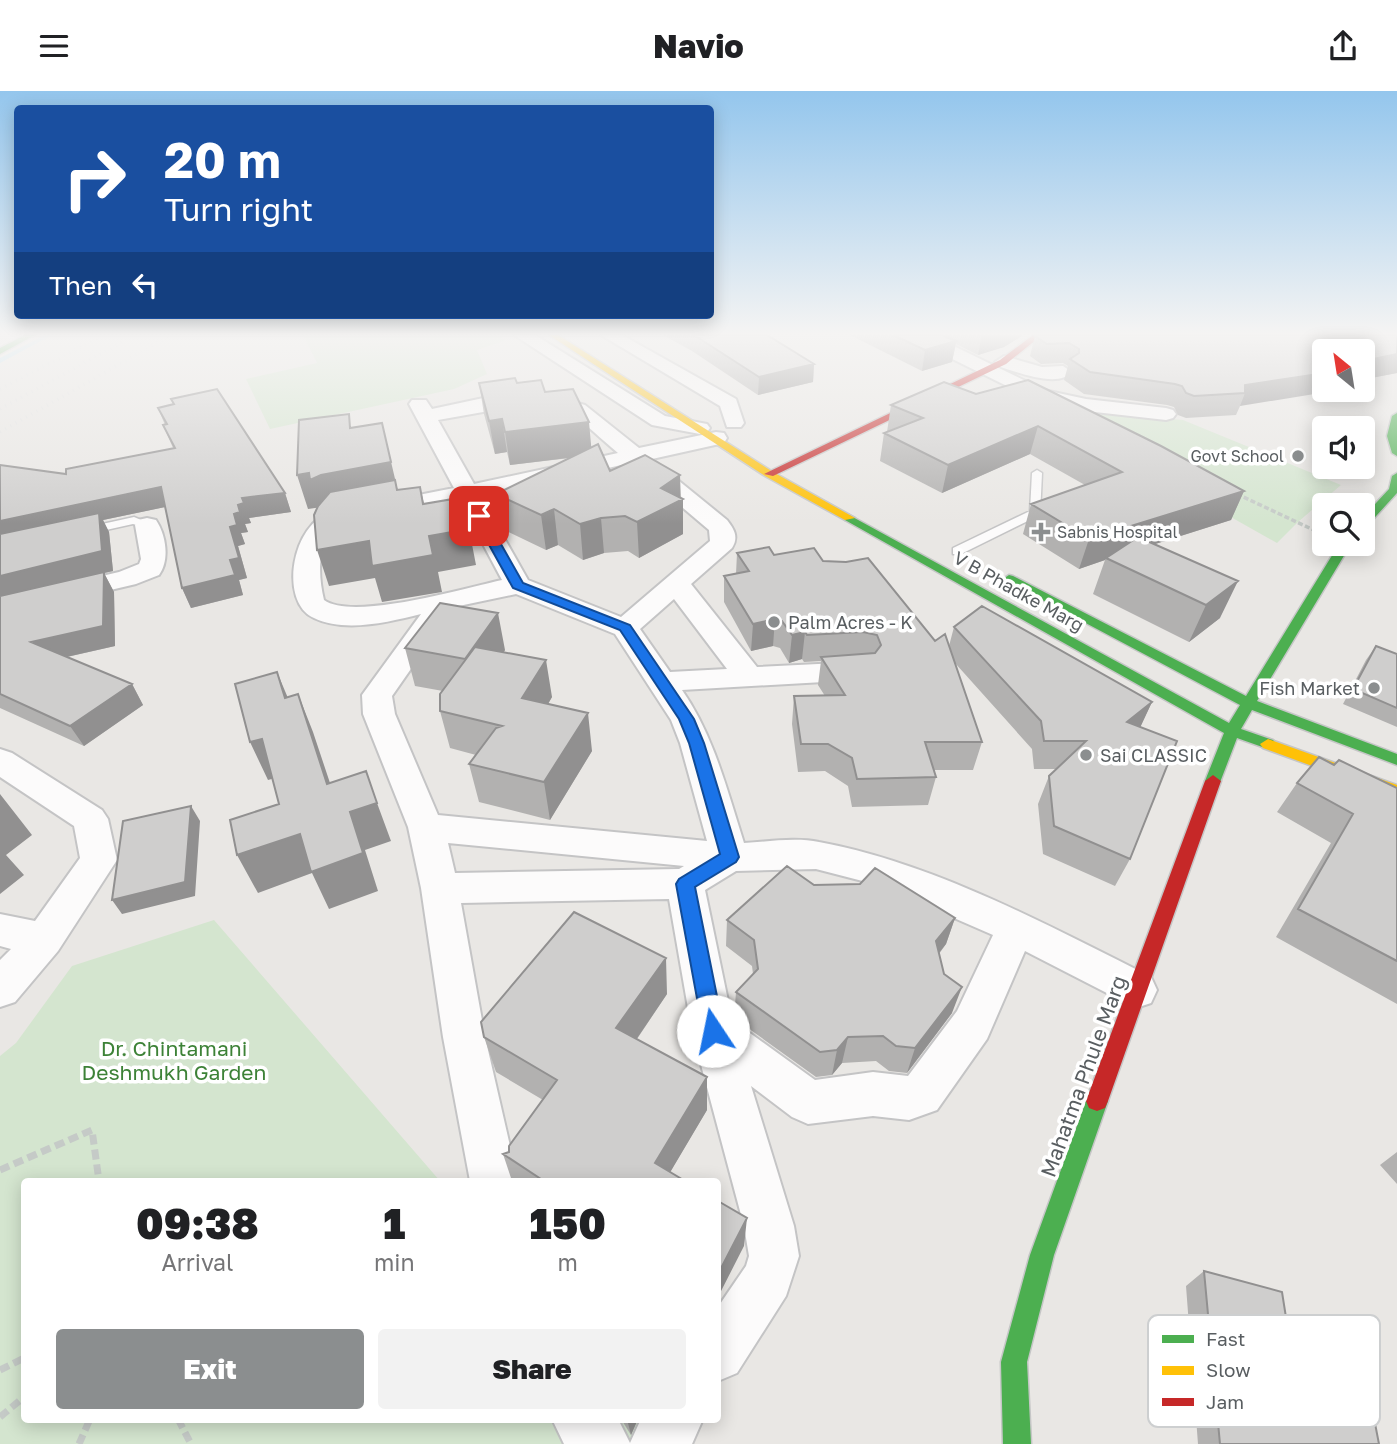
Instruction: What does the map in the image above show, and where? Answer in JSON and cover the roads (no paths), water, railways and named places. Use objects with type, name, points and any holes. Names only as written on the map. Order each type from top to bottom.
[{"type":"main road","name":"V B Phadke Marg","points":[[653,398],[769,474],[1232,731],[1397,792]]},
{"type":"main road","points":[[690,398],[740,426]]},
{"type":"main road","points":[[769,474],[927,398]]},
{"type":"main road","points":[[1397,416],[1392,436],[1397,453]]},
{"type":"main road","points":[[776,447],[820,473]]},
{"type":"main road","points":[[1375,511],[1394,490],[1397,476]]},
{"type":"main road","name":"Mahatma Phule Marg","points":[[1017,1444],[1014,1362],[1042,1255],[1136,990],[1232,731],[1338,556]]},
{"type":"main road","name":"V B Phadke Marg","points":[[993,570],[1248,703],[1397,760]]},
{"type":"street","points":[[623,398],[659,421],[708,433]]},
{"type":"street","points":[[720,398],[729,403],[740,426]]},
{"type":"street","points":[[1042,398],[1051,408],[1071,418]]},
{"type":"street","points":[[1056,398],[1086,405],[1166,414]]},
{"type":"street","points":[[518,585],[422,410],[505,400],[552,401],[578,409],[723,532],[723,543],[625,628]]},
{"type":"street","points":[[708,433],[634,456],[332,519],[321,526],[307,549],[311,602],[318,610],[338,617],[366,616],[518,585],[625,628],[686,719],[696,743],[730,857]]},
{"type":"street","points":[[0,612],[150,569],[153,559],[147,524]]},
{"type":"street","points":[[676,583],[750,678]]},
{"type":"street","points":[[445,601],[377,695],[379,714],[426,828],[440,888],[464,1037],[493,1178]]},
{"type":"street","points":[[662,682],[859,671]]},
{"type":"street","points":[[0,761],[90,819],[99,860],[44,939],[0,989]]},
{"type":"street","points":[[426,828],[730,857],[816,855],[886,873],[1016,927],[1136,990]]},
{"type":"street","points":[[440,888],[685,884],[730,857]]},
{"type":"street","points":[[685,884],[713,1031],[769,1226],[774,1256],[768,1278],[721,1349]]},
{"type":"street","points":[[713,1031],[808,1102],[827,1102],[871,1094],[910,1100],[921,1095],[972,1025],[1016,927]]},
{"type":"street","points":[[0,930],[44,939]]},
{"type":"street","points":[[583,1423],[601,1444]]},
{"type":"street","points":[[659,1444],[672,1423]]},
{"type":"lane","points":[[957,551],[1036,513],[1037,473]]},
{"type":"lane","points":[[81,532],[134,520],[147,524]]},
{"type":"railway","points":[[0,409],[20,398]]},
{"type":"railway","points":[[0,432],[60,398]]},
{"type":"place","name":"Govt School","points":[[1298,456]]},
{"type":"place","name":"Sabnis Hospital","points":[[1041,532]]},
{"type":"place","name":"Palm Acres - K","points":[[774,622]]},
{"type":"place","name":"Fish Market","points":[[1374,688]]},
{"type":"place","name":"Sai CLASSIC","points":[[1086,755]]},
{"type":"park label","name":"Dr. Chintamani Deshmukh Garden","points":[[174,1060]]}]
